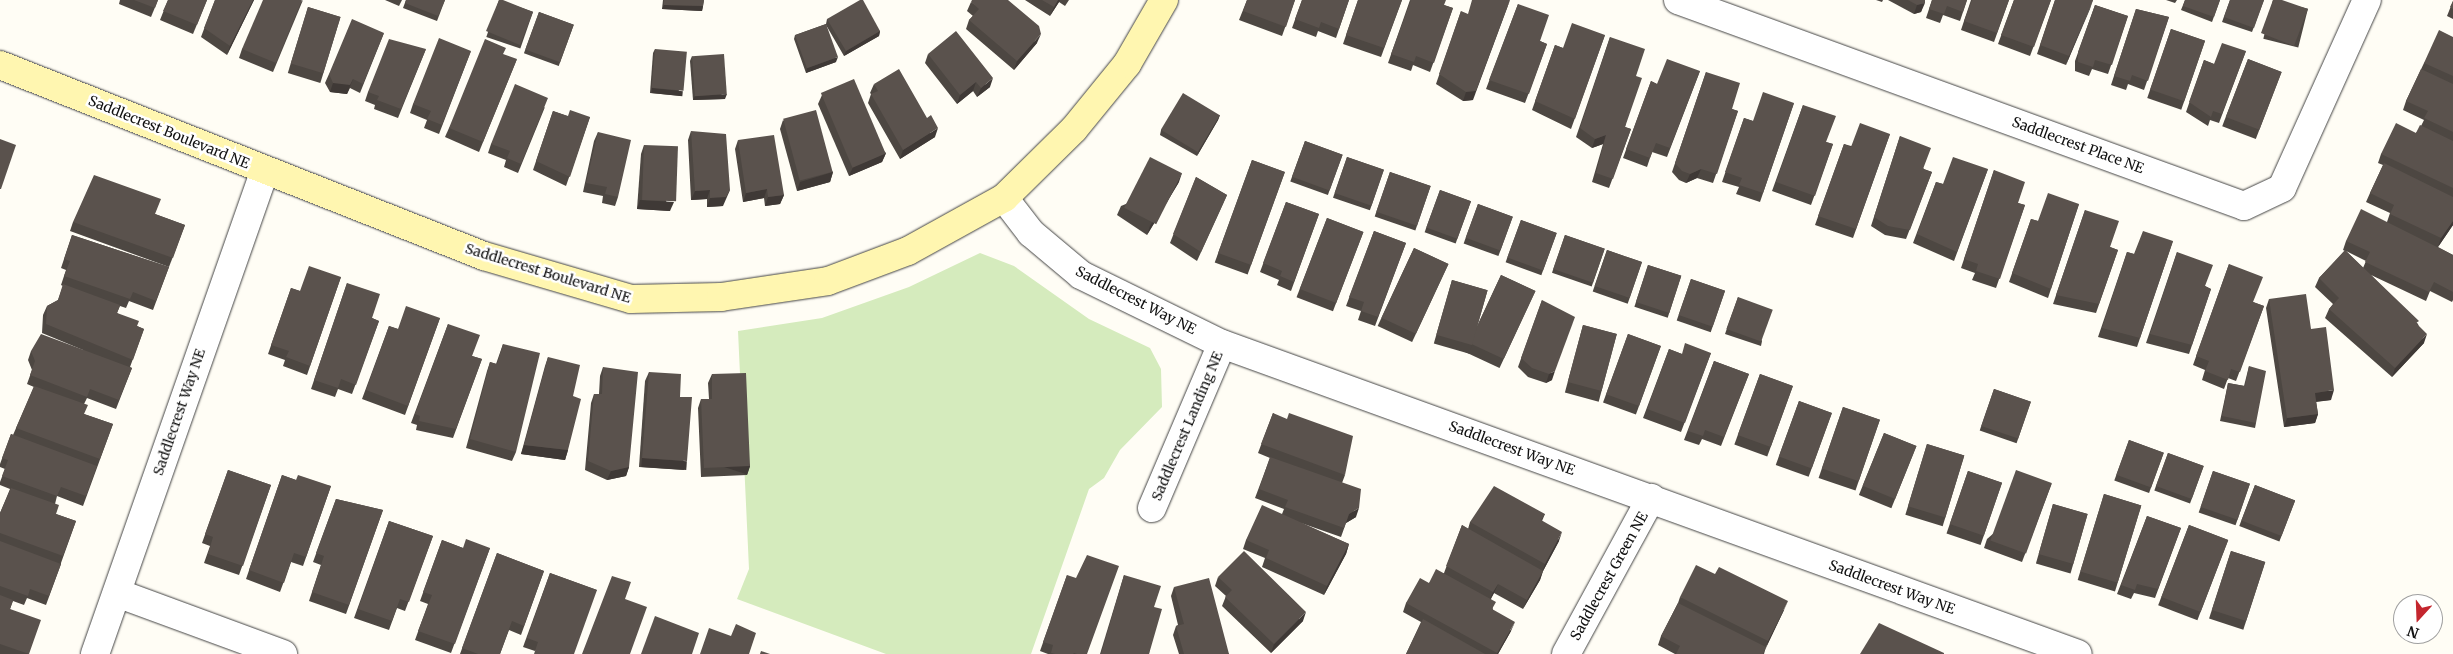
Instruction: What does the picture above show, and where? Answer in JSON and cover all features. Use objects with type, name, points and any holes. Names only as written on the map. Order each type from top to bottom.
[{"type":"street","name":"Saddlecrest Boulevard NE","points":[[0,65],[484,256],[631,299],[721,297],[828,281],[908,251],[1004,198],[1074,129],[1121,71],[1164,0]]},
{"type":"street","name":"Saddlecrest Place NE","points":[[1678,0],[2244,206],[2282,188],[2367,0]]},
{"type":"street","name":"Saddlecrest Way NE","points":[[95,654],[265,170]]},
{"type":"street","name":"Saddlecrest Way NE","points":[[1004,198],[1030,233],[1081,275],[1222,344],[1652,498],[2049,650],[2078,654]]},
{"type":"street","name":"Saddlecrest Landing NE","points":[[1152,508],[1222,344]]},
{"type":"street","name":"Saddlecrest Green NE","points":[[1566,654],[1652,498]]},
{"type":"street","points":[[117,593],[283,654]]},
{"type":"green space","points":[[980,253],[1014,266],[1089,319],[1150,348],[1161,369],[1162,407],[1120,450],[1104,478],[1089,489],[1031,654],[886,654],[737,599],[749,569],[738,331],[822,318],[909,287]]},
{"type":"building","points":[[134,0],[158,0],[155,8]]},
{"type":"building","points":[[168,0],[207,0],[197,25],[163,11]]},
{"type":"building","points":[[215,0],[253,0],[230,46],[204,28]]},
{"type":"building","points":[[263,0],[302,0],[276,63],[242,49]]},
{"type":"building","points":[[406,0],[445,0],[438,16],[405,3]]},
{"type":"building","points":[[499,0],[533,12],[520,45],[486,31]]},
{"type":"building","points":[[664,0],[704,0],[703,6],[664,5]]},
{"type":"building","points":[[863,0],[880,31],[846,51],[827,19]]},
{"type":"building","points":[[972,0],[1008,0],[1039,26],[1041,34],[1017,61],[969,20],[979,9],[971,2]]},
{"type":"building","points":[[1042,0],[1058,0],[1054,7]]},
{"type":"building","points":[[1247,0],[1295,0],[1286,27],[1243,11]]},
{"type":"building","points":[[1302,0],[1349,0],[1339,29],[1321,22],[1319,28],[1295,19]]},
{"type":"building","points":[[1358,0],[1402,0],[1384,48],[1346,35]]},
{"type":"building","points":[[1411,0],[1446,0],[1444,5],[1453,8],[1434,63],[1416,56],[1414,62],[1391,54]]},
{"type":"building","points":[[1472,0],[1510,0],[1476,91],[1466,92],[1439,74],[1461,11],[1468,14]]},
{"type":"building","points":[[1908,0],[1925,0],[1925,3],[1917,5]]},
{"type":"building","points":[[1932,0],[1967,0],[1963,12],[1947,6],[1944,14],[1929,9]]},
{"type":"building","points":[[1972,0],[2009,0],[1997,33],[1964,21]]},
{"type":"building","points":[[2014,0],[2051,0],[2034,47],[2001,35]]},
{"type":"building","points":[[2055,0],[2093,0],[2069,56],[2040,45]]},
{"type":"building","points":[[2185,0],[2220,0],[2214,17],[2183,6]]},
{"type":"building","points":[[2230,0],[2264,0],[2254,28],[2224,17]]},
{"type":"building","points":[[2273,0],[2282,0],[2308,9],[2294,46],[2261,33]]},
{"type":"building","points":[[1518,4],[1549,15],[1540,41],[1547,44],[1529,94],[1489,80]]},
{"type":"building","points":[[2095,5],[2128,16],[2112,65],[2095,60],[2093,67],[2078,62],[2078,52]]},
{"type":"building","points":[[308,7],[341,17],[323,73],[291,63]]},
{"type":"building","points":[[2136,9],[2169,17],[2148,81],[2132,75],[2130,81],[2114,76]]},
{"type":"building","points":[[539,12],[574,25],[560,62],[525,50]]},
{"type":"building","points":[[352,19],[384,33],[363,84],[353,79],[350,85],[333,83],[329,74]]},
{"type":"building","points":[[1572,23],[1605,35],[1575,119],[1535,101],[1555,45],[1563,48]]},
{"type":"building","points":[[826,24],[838,57],[807,68],[795,35]]},
{"type":"building","points":[[2171,29],[2205,41],[2184,101],[2150,90]]},
{"type":"building","points":[[2439,30],[2453,37],[2453,76],[2424,63]]},
{"type":"building","points":[[956,31],[993,78],[981,88],[976,82],[960,95],[928,54]]},
{"type":"building","points":[[1610,37],[1645,49],[1636,76],[1642,78],[1625,127],[1631,129],[1613,179],[1596,173],[1606,135],[1595,139],[1580,128]]},
{"type":"building","points":[[439,38],[471,51],[442,125],[427,119],[431,111],[413,104]]},
{"type":"building","points":[[389,39],[426,49],[401,109],[377,100],[379,96],[368,92]]},
{"type":"building","points":[[485,39],[506,48],[503,54],[517,59],[483,142],[449,128]]},
{"type":"building","points":[[2222,43],[2246,51],[2222,114],[2213,111],[2211,117],[2189,102],[2204,60],[2214,64]]},
{"type":"building","points":[[655,49],[687,52],[683,91],[652,88]]},
{"type":"building","points":[[724,54],[727,94],[695,96],[692,56]]},
{"type":"building","points":[[1667,59],[1700,71],[1670,148],[1656,143],[1650,158],[1626,149],[1651,81],[1657,84]]},
{"type":"building","points":[[2248,59],[2282,72],[2259,130],[2226,117]]},
{"type":"building","points":[[899,69],[927,118],[931,115],[938,128],[903,150],[871,94],[878,91],[874,84]]},
{"type":"building","points":[[2421,69],[2453,84],[2453,132],[2424,118],[2428,111],[2406,101]]},
{"type":"building","points":[[1706,72],[1740,83],[1732,109],[1738,111],[1717,174],[1701,169],[1690,174],[1682,171],[1675,163]]},
{"type":"building","points":[[854,79],[886,154],[853,168],[821,93]]},
{"type":"building","points":[[515,84],[548,98],[521,164],[507,158],[510,151],[491,144]]},
{"type":"building","points":[[1763,92],[1794,103],[1763,193],[1739,185],[1742,178],[1725,172],[1744,118],[1753,121]]},
{"type":"building","points":[[1183,93],[1220,115],[1198,152],[1161,130]]},
{"type":"building","points":[[1803,105],[1836,116],[1826,142],[1833,144],[1815,196],[1776,182]]},
{"type":"building","points":[[570,110],[590,117],[570,177],[536,161],[553,111],[568,116]]},
{"type":"building","points":[[816,110],[833,172],[800,181],[783,119]]},
{"type":"building","points":[[1860,123],[1890,134],[1856,229],[1818,216],[1844,144],[1851,147]]},
{"type":"building","points":[[2396,123],[2416,133],[2420,125],[2453,141],[2453,188],[2381,154]]},
{"type":"building","points":[[691,131],[726,134],[730,190],[726,197],[710,198],[710,190],[695,191]]},
{"type":"building","points":[[598,132],[631,140],[618,197],[605,194],[607,187],[586,183]]},
{"type":"building","points":[[774,135],[784,195],[768,197],[767,189],[746,193],[738,140]]},
{"type":"building","points":[[1900,136],[1931,148],[1923,169],[1932,172],[1910,230],[1888,226],[1874,217]]},
{"type":"building","points":[[0,139],[16,145],[1,189],[0,189]]},
{"type":"building","points":[[1305,141],[1343,155],[1330,190],[1292,177]]},
{"type":"building","points":[[644,145],[678,146],[676,201],[642,200]]},
{"type":"building","points":[[1150,157],[1182,173],[1156,224],[1124,208]]},
{"type":"building","points":[[1347,157],[1384,170],[1372,206],[1335,193]]},
{"type":"building","points":[[1953,157],[1988,169],[1957,252],[1917,234],[1936,182],[1943,184]]},
{"type":"building","points":[[1252,160],[1285,172],[1251,265],[1218,253]]},
{"type":"building","points":[[2384,163],[2453,197],[2453,221],[2441,238],[2390,214],[2394,205],[2370,193]]},
{"type":"building","points":[[1994,170],[2025,182],[2018,203],[2025,205],[2000,279],[1976,271],[1978,264],[1964,259]]},
{"type":"building","points":[[1390,172],[1431,186],[1417,226],[1376,212]]},
{"type":"building","points":[[94,175],[161,199],[155,214],[185,225],[173,258],[73,222]]},
{"type":"building","points":[[1196,177],[1227,195],[1201,252],[1173,234]]},
{"type":"building","points":[[1440,190],[1471,201],[1457,239],[1426,228]]},
{"type":"building","points":[[2048,193],[2079,204],[2051,289],[2012,273],[2031,219],[2038,221]]},
{"type":"building","points":[[1286,202],[1319,214],[1294,282],[1280,276],[1282,271],[1263,263]]},
{"type":"building","points":[[1478,204],[1513,217],[1500,250],[1466,238]]},
{"type":"building","points":[[2361,209],[2453,255],[2453,292],[2434,282],[2429,292],[2365,262],[2370,252],[2346,241]]},
{"type":"building","points":[[2085,210],[2119,221],[2110,247],[2118,250],[2099,304],[2056,295]]},
{"type":"building","points":[[1327,218],[1363,232],[1336,303],[1300,289]]},
{"type":"building","points":[[1521,220],[1557,233],[1543,271],[1507,258]]},
{"type":"building","points":[[1374,231],[1406,243],[1378,317],[1361,311],[1364,302],[1349,297]]},
{"type":"building","points":[[2143,231],[2173,241],[2140,338],[2102,328],[2127,252],[2134,254]]},
{"type":"building","points":[[72,235],[169,267],[156,301],[133,292],[130,299],[64,276],[70,261],[64,259]]},
{"type":"building","points":[[1565,235],[1605,249],[1593,283],[1553,269]]},
{"type":"building","points":[[1414,248],[1448,264],[1416,334],[1381,318]]},
{"type":"building","points":[[1607,250],[1642,262],[1630,298],[1595,286]]},
{"type":"building","points":[[2345,250],[2419,321],[2416,323],[2427,334],[2395,368],[2329,309],[2339,298],[2319,278]]},
{"type":"building","points":[[2177,252],[2213,265],[2205,286],[2211,289],[2192,345],[2150,334]]},
{"type":"building","points":[[2229,264],[2263,277],[2253,302],[2264,306],[2240,372],[2231,369],[2228,380],[2205,371],[2209,361],[2196,356]]},
{"type":"building","points":[[1648,265],[1681,276],[1669,313],[1636,302]]},
{"type":"building","points":[[309,266],[341,277],[310,366],[286,357],[289,351],[271,345],[291,288],[300,291]]},
{"type":"building","points":[[1501,275],[1535,291],[1504,359],[1469,343]]},
{"type":"building","points":[[1691,279],[1725,291],[1713,327],[1679,315]]},
{"type":"building","points":[[1452,280],[1488,290],[1472,345],[1436,335]]},
{"type":"building","points":[[347,283],[380,294],[372,318],[379,321],[356,385],[341,379],[338,388],[314,380]]},
{"type":"building","points":[[63,284],[120,305],[117,313],[139,321],[137,326],[144,329],[133,360],[46,324],[47,306],[58,300]]},
{"type":"building","points":[[2306,294],[2311,329],[2326,327],[2334,390],[2315,393],[2318,414],[2287,418],[2269,299]]},
{"type":"building","points":[[1738,297],[1773,310],[1761,342],[1726,329]]},
{"type":"building","points":[[1542,300],[1575,317],[1555,371],[1549,374],[1532,368],[1521,358]]},
{"type":"building","points":[[406,306],[440,318],[408,406],[366,390],[389,326],[398,329]]},
{"type":"building","points":[[448,324],[480,335],[472,356],[482,359],[456,429],[419,421],[420,416],[415,414]]},
{"type":"building","points":[[1583,325],[1617,334],[1602,391],[1568,382]]},
{"type":"building","points":[[41,334],[132,368],[119,400],[90,389],[87,397],[30,375],[35,361],[31,351]]},
{"type":"building","points":[[1628,334],[1661,346],[1639,406],[1606,394]]},
{"type":"building","points":[[1685,343],[1711,353],[1685,423],[1647,409],[1669,349],[1682,354]]},
{"type":"building","points":[[503,344],[540,353],[516,452],[470,439],[490,362],[497,364]]},
{"type":"building","points":[[548,357],[580,365],[573,396],[581,399],[568,450],[524,445]]},
{"type":"building","points":[[1714,361],[1749,374],[1724,437],[1705,430],[1703,436],[1688,431]]},
{"type":"building","points":[[2249,366],[2266,371],[2256,423],[2222,416],[2228,383],[2245,386]]},
{"type":"building","points":[[603,367],[638,372],[629,467],[611,471],[588,461],[594,394],[602,394]]},
{"type":"building","points":[[649,372],[681,374],[680,397],[692,397],[687,461],[642,458]]},
{"type":"building","points":[[746,373],[750,466],[704,468],[701,399],[712,399],[712,374]]},
{"type":"building","points":[[1760,374],[1793,386],[1771,447],[1738,435]]},
{"type":"building","points":[[34,386],[88,405],[84,414],[113,424],[100,459],[16,428]]},
{"type":"building","points":[[1994,389],[2031,402],[2018,439],[1981,426]]},
{"type":"building","points":[[1799,401],[1832,413],[1812,468],[1779,456]]},
{"type":"building","points":[[1843,407],[1880,420],[1859,481],[1822,468]]},
{"type":"building","points":[[1273,413],[1287,419],[1289,413],[1353,436],[1345,475],[1261,444]]},
{"type":"building","points":[[1884,433],[1916,446],[1895,499],[1863,486]]},
{"type":"building","points":[[11,434],[97,466],[86,496],[61,487],[57,496],[2,476],[8,460],[2,458]]},
{"type":"building","points":[[2129,440],[2164,453],[2151,487],[2116,475]]},
{"type":"building","points":[[1927,444],[1964,455],[1945,518],[1908,506]]},
{"type":"building","points":[[2168,453],[2204,466],[2192,499],[2156,486]]},
{"type":"building","points":[[1270,457],[1361,489],[1359,508],[1349,514],[1344,528],[1285,507],[1288,500],[1259,489]]},
{"type":"building","points":[[228,470],[271,485],[243,566],[208,554],[213,537],[205,534]]},
{"type":"building","points":[[2016,470],[2052,483],[2026,553],[1990,540]]},
{"type":"building","points":[[1968,471],[2002,483],[1984,536],[1950,524]]},
{"type":"building","points":[[2213,471],[2250,484],[2238,520],[2201,507]]},
{"type":"building","points":[[282,475],[296,480],[298,475],[331,486],[306,557],[294,553],[284,583],[249,570]]},
{"type":"building","points":[[2255,485],[2295,500],[2282,536],[2241,520]]},
{"type":"building","points":[[1494,486],[1545,514],[1541,520],[1562,532],[1545,564],[1470,522]]},
{"type":"building","points":[[11,488],[59,505],[56,514],[76,521],[63,556],[0,533],[0,513]]},
{"type":"building","points":[[2104,494],[2141,505],[2118,583],[2080,571]]},
{"type":"building","points":[[336,499],[383,510],[349,605],[312,592],[324,556],[316,553]]},
{"type":"building","points":[[2053,504],[2088,514],[2073,564],[2039,554]]},
{"type":"building","points":[[1262,505],[1349,544],[1327,586],[1266,558],[1269,550],[1246,540]]},
{"type":"building","points":[[2147,516],[2181,528],[2158,589],[2137,584],[2135,590],[2121,585]]},
{"type":"building","points":[[389,521],[433,536],[409,602],[400,599],[392,621],[358,609]]},
{"type":"building","points":[[1462,525],[1543,571],[1527,600],[1498,584],[1493,592],[1446,566]]},
{"type":"building","points":[[2189,525],[2228,540],[2201,612],[2161,597]]},
{"type":"building","points":[[466,539],[490,548],[455,644],[418,631],[432,595],[423,592],[442,540],[463,548]]},
{"type":"building","points":[[0,541],[61,564],[49,596],[30,589],[28,596],[0,586]]},
{"type":"building","points":[[1244,551],[1306,612],[1274,644],[1225,597],[1232,590],[1218,577]]},
{"type":"building","points":[[2231,551],[2265,562],[2246,621],[2212,610]]},
{"type":"building","points":[[497,553],[544,571],[524,626],[512,621],[500,654],[478,654],[462,648]]},
{"type":"building","points":[[1087,555],[1119,566],[1087,654],[1051,653],[1053,645],[1043,642],[1067,575],[1076,578]]},
{"type":"building","points":[[1696,565],[1715,574],[1719,567],[1788,601],[1768,641],[1680,597]]},
{"type":"building","points":[[1436,569],[1496,602],[1492,609],[1515,622],[1497,653],[1406,603],[1420,578],[1429,583]]},
{"type":"building","points":[[550,573],[597,590],[574,654],[534,654],[538,642],[527,638]]},
{"type":"building","points":[[1124,575],[1161,586],[1154,607],[1162,609],[1149,654],[1101,654]]},
{"type":"building","points":[[612,576],[631,582],[625,599],[647,607],[630,654],[582,654]]},
{"type":"building","points":[[1209,578],[1229,654],[1184,654],[1176,626],[1184,624],[1174,587]]},
{"type":"building","points":[[0,595],[13,600],[10,609],[41,620],[29,654],[0,644]]},
{"type":"building","points":[[1678,603],[1766,647],[1763,654],[1676,654],[1680,646],[1661,636]]},
{"type":"building","points":[[655,616],[699,633],[692,654],[641,654]]},
{"type":"building","points":[[1423,619],[1485,654],[1406,654]]},
{"type":"building","points":[[1879,623],[1944,653],[1944,654],[1860,654]]},
{"type":"building","points":[[736,624],[756,633],[749,654],[700,654],[709,628],[731,636]]}]
